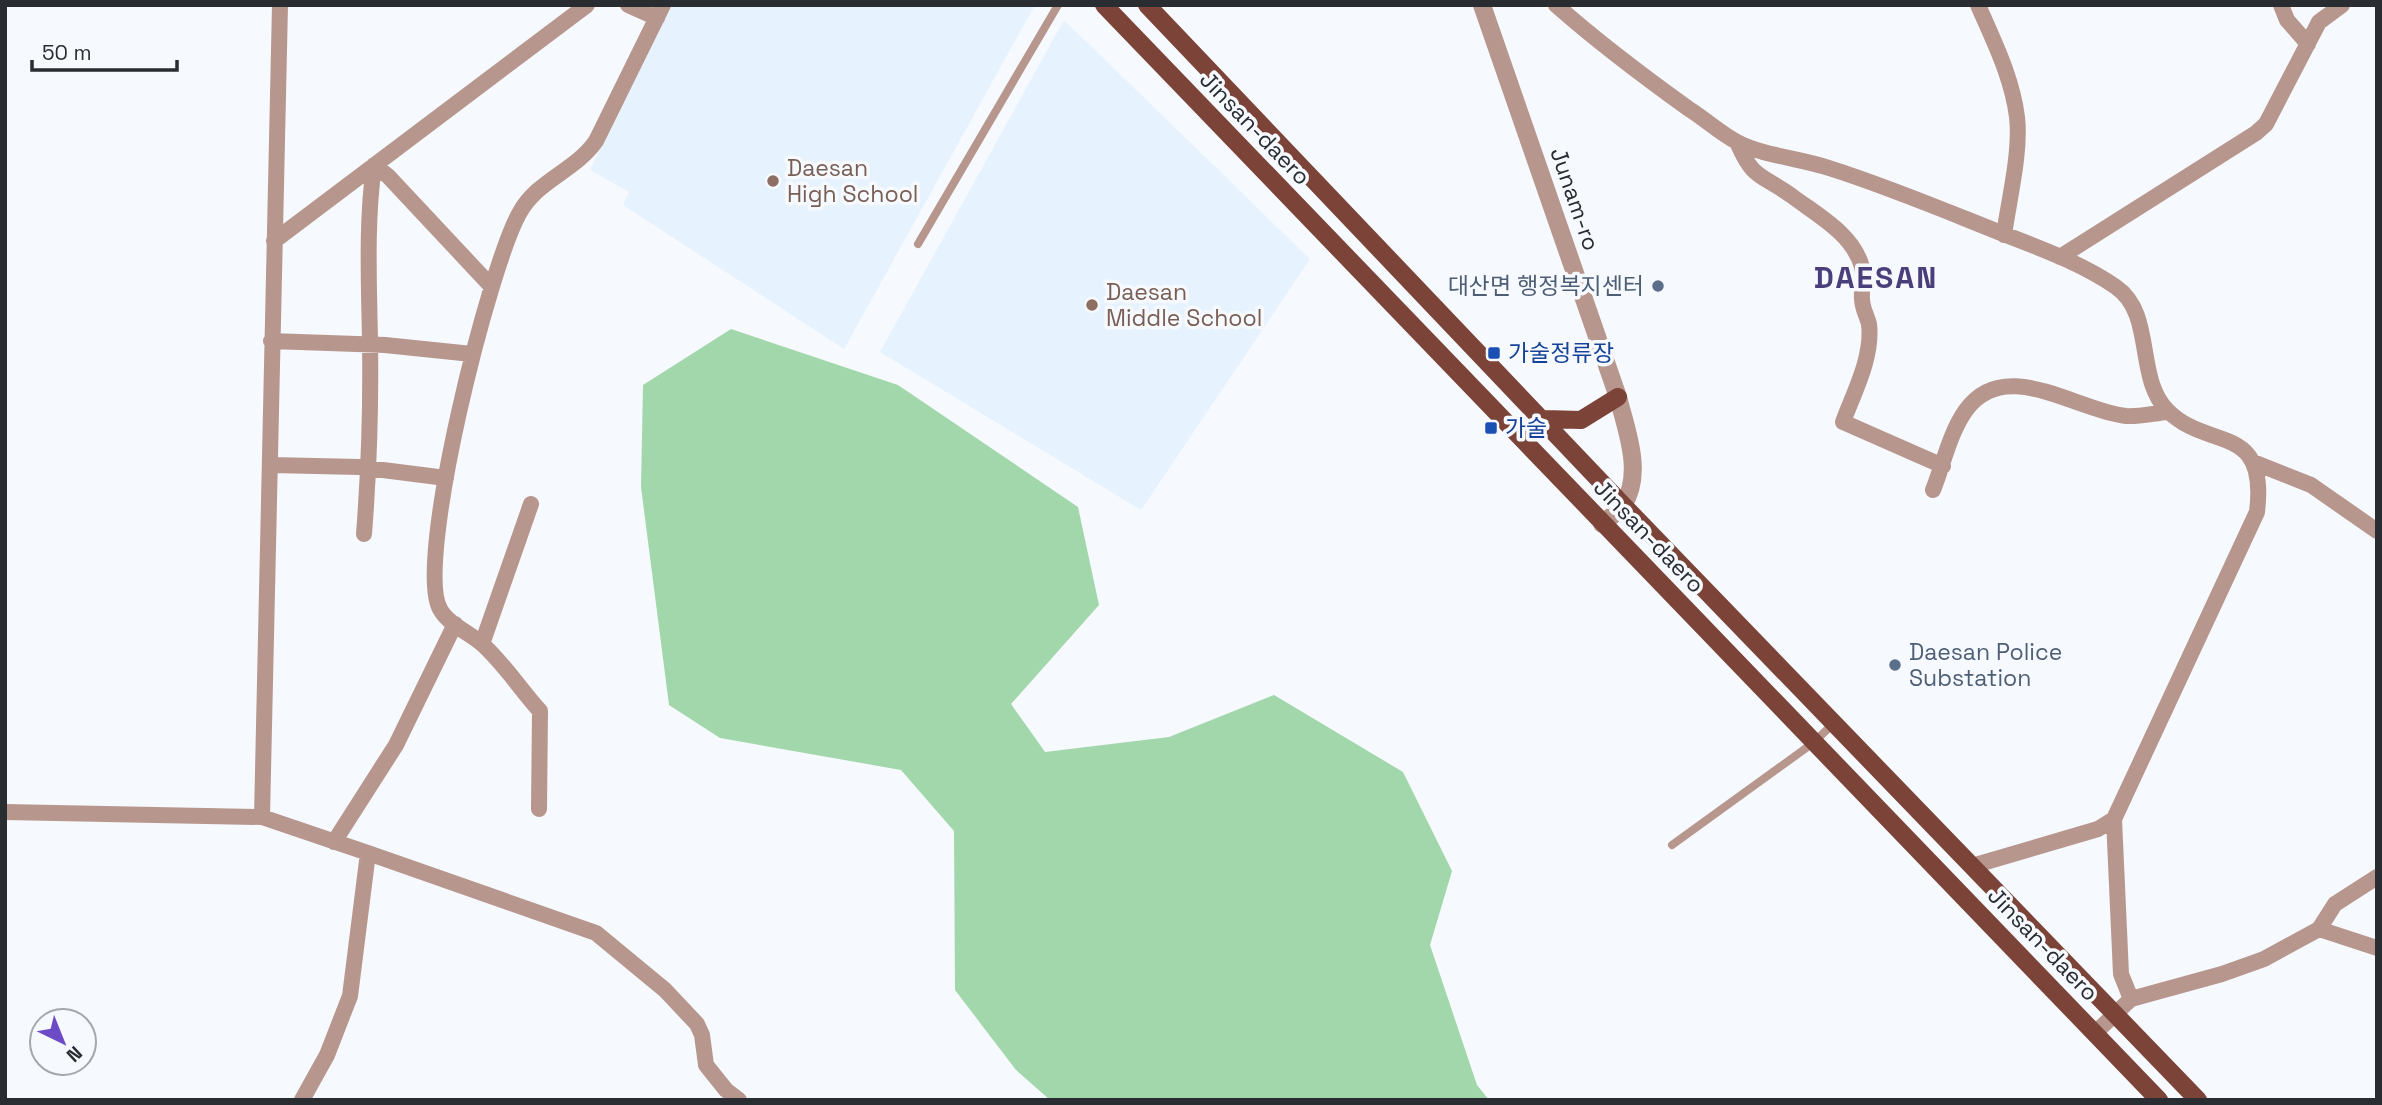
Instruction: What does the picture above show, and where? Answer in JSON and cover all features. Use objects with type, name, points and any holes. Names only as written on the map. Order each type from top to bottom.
[{"type":"main road","name":"Jinsan-daero","points":[[1104,5],[2159,1100]]},
{"type":"main road","name":"Jinsan-daero","points":[[1147,5],[1623,505],[2198,1100]]},
{"type":"main road","points":[[1544,419],[1581,420],[1618,397]]},
{"type":"street","points":[[262,817],[280,5]]},
{"type":"street","points":[[274,241],[587,5]]},
{"type":"street","points":[[539,809],[542,778],[538,749],[540,711],[482,644],[440,610],[433,587],[446,478],[472,354],[491,286],[509,233],[527,200],[534,191],[579,161],[591,148],[660,12],[628,5]]},
{"type":"street","name":"Junam-ro","points":[[1482,5],[1618,397],[1633,467],[1631,484],[1623,505]]},
{"type":"street","points":[[1556,5],[1615,57],[1737,142],[1871,181],[2060,257],[2117,288],[2132,303],[2151,382],[2158,399],[2168,412],[2180,420],[2235,443],[2253,462],[2311,485],[2377,531]]},
{"type":"street","points":[[1978,5],[2007,73],[2017,117],[2004,234]]},
{"type":"street","points":[[2281,5],[2287,20],[2308,44]]},
{"type":"street","points":[[2060,257],[2256,133],[2266,124],[2319,22],[2342,5]]},
{"type":"street","points":[[1737,142],[1748,168],[1841,233],[1855,250],[1863,269],[1861,298],[1869,338],[1866,359],[1843,422],[1943,466]]},
{"type":"street","points":[[374,166],[388,176],[491,286]]},
{"type":"street","points":[[364,534],[369,468],[368,208],[374,166]]},
{"type":"street","points":[[271,341],[370,344],[472,354]]},
{"type":"street","points":[[1933,490],[1964,413],[1985,390],[2003,385],[2022,387],[2126,416],[2168,412]]},
{"type":"street","points":[[2131,999],[2121,974],[2114,819],[2257,512],[2260,489],[2253,462]]},
{"type":"street","points":[[271,465],[369,468],[446,478]]},
{"type":"street","points":[[482,644],[531,504]]},
{"type":"street","points":[[1602,524],[1623,505]]},
{"type":"street","points":[[334,842],[396,745],[455,624]]},
{"type":"street","points":[[5,813],[262,817],[596,933],[665,990],[697,1024],[702,1035],[706,1065],[726,1090],[739,1100]]},
{"type":"street","points":[[1972,866],[2098,829],[2114,819]]},
{"type":"street","points":[[302,1100],[327,1055],[350,996],[368,853]]},
{"type":"street","points":[[2095,1033],[2131,999],[2264,959],[2319,929],[2335,904],[2377,877]]},
{"type":"street","points":[[2319,929],[2377,948]]},
{"type":"lane","points":[[918,244],[1058,5]]},
{"type":"lane","points":[[1672,845],[1813,743],[1834,723]]},
{"type":"shaded area","name":"Daesan High School","points":[[671,5],[1035,5],[844,349],[623,205],[629,192],[590,170]]},
{"type":"shaded area","name":"Daesan Middle School","points":[[1064,20],[1310,259],[1141,510],[880,352]]},
{"type":"green space","points":[[731,329],[898,385],[1078,507],[1099,605],[1011,704],[1045,752],[1169,737],[1274,695],[1403,772],[1452,871],[1430,945],[1477,1085],[1489,1100],[1050,1100],[1016,1070],[955,990],[954,831],[901,770],[720,738],[669,705],[641,487],[643,385]]},
{"type":"place","name":"Daesan High School","points":[[773,181]]},
{"type":"place","name":"대산면 행정복지센터","points":[[1658,286]]},
{"type":"place","name":"Daesan Middle School","points":[[1092,305]]},
{"type":"place","name":"가술정류장","points":[[1494,353]]},
{"type":"place","name":"가술","points":[[1491,428]]},
{"type":"place","name":"Daesan Police Substation","points":[[1895,665]]},
{"type":"district","name":"DAESAN","points":[[1876,277]]}]
